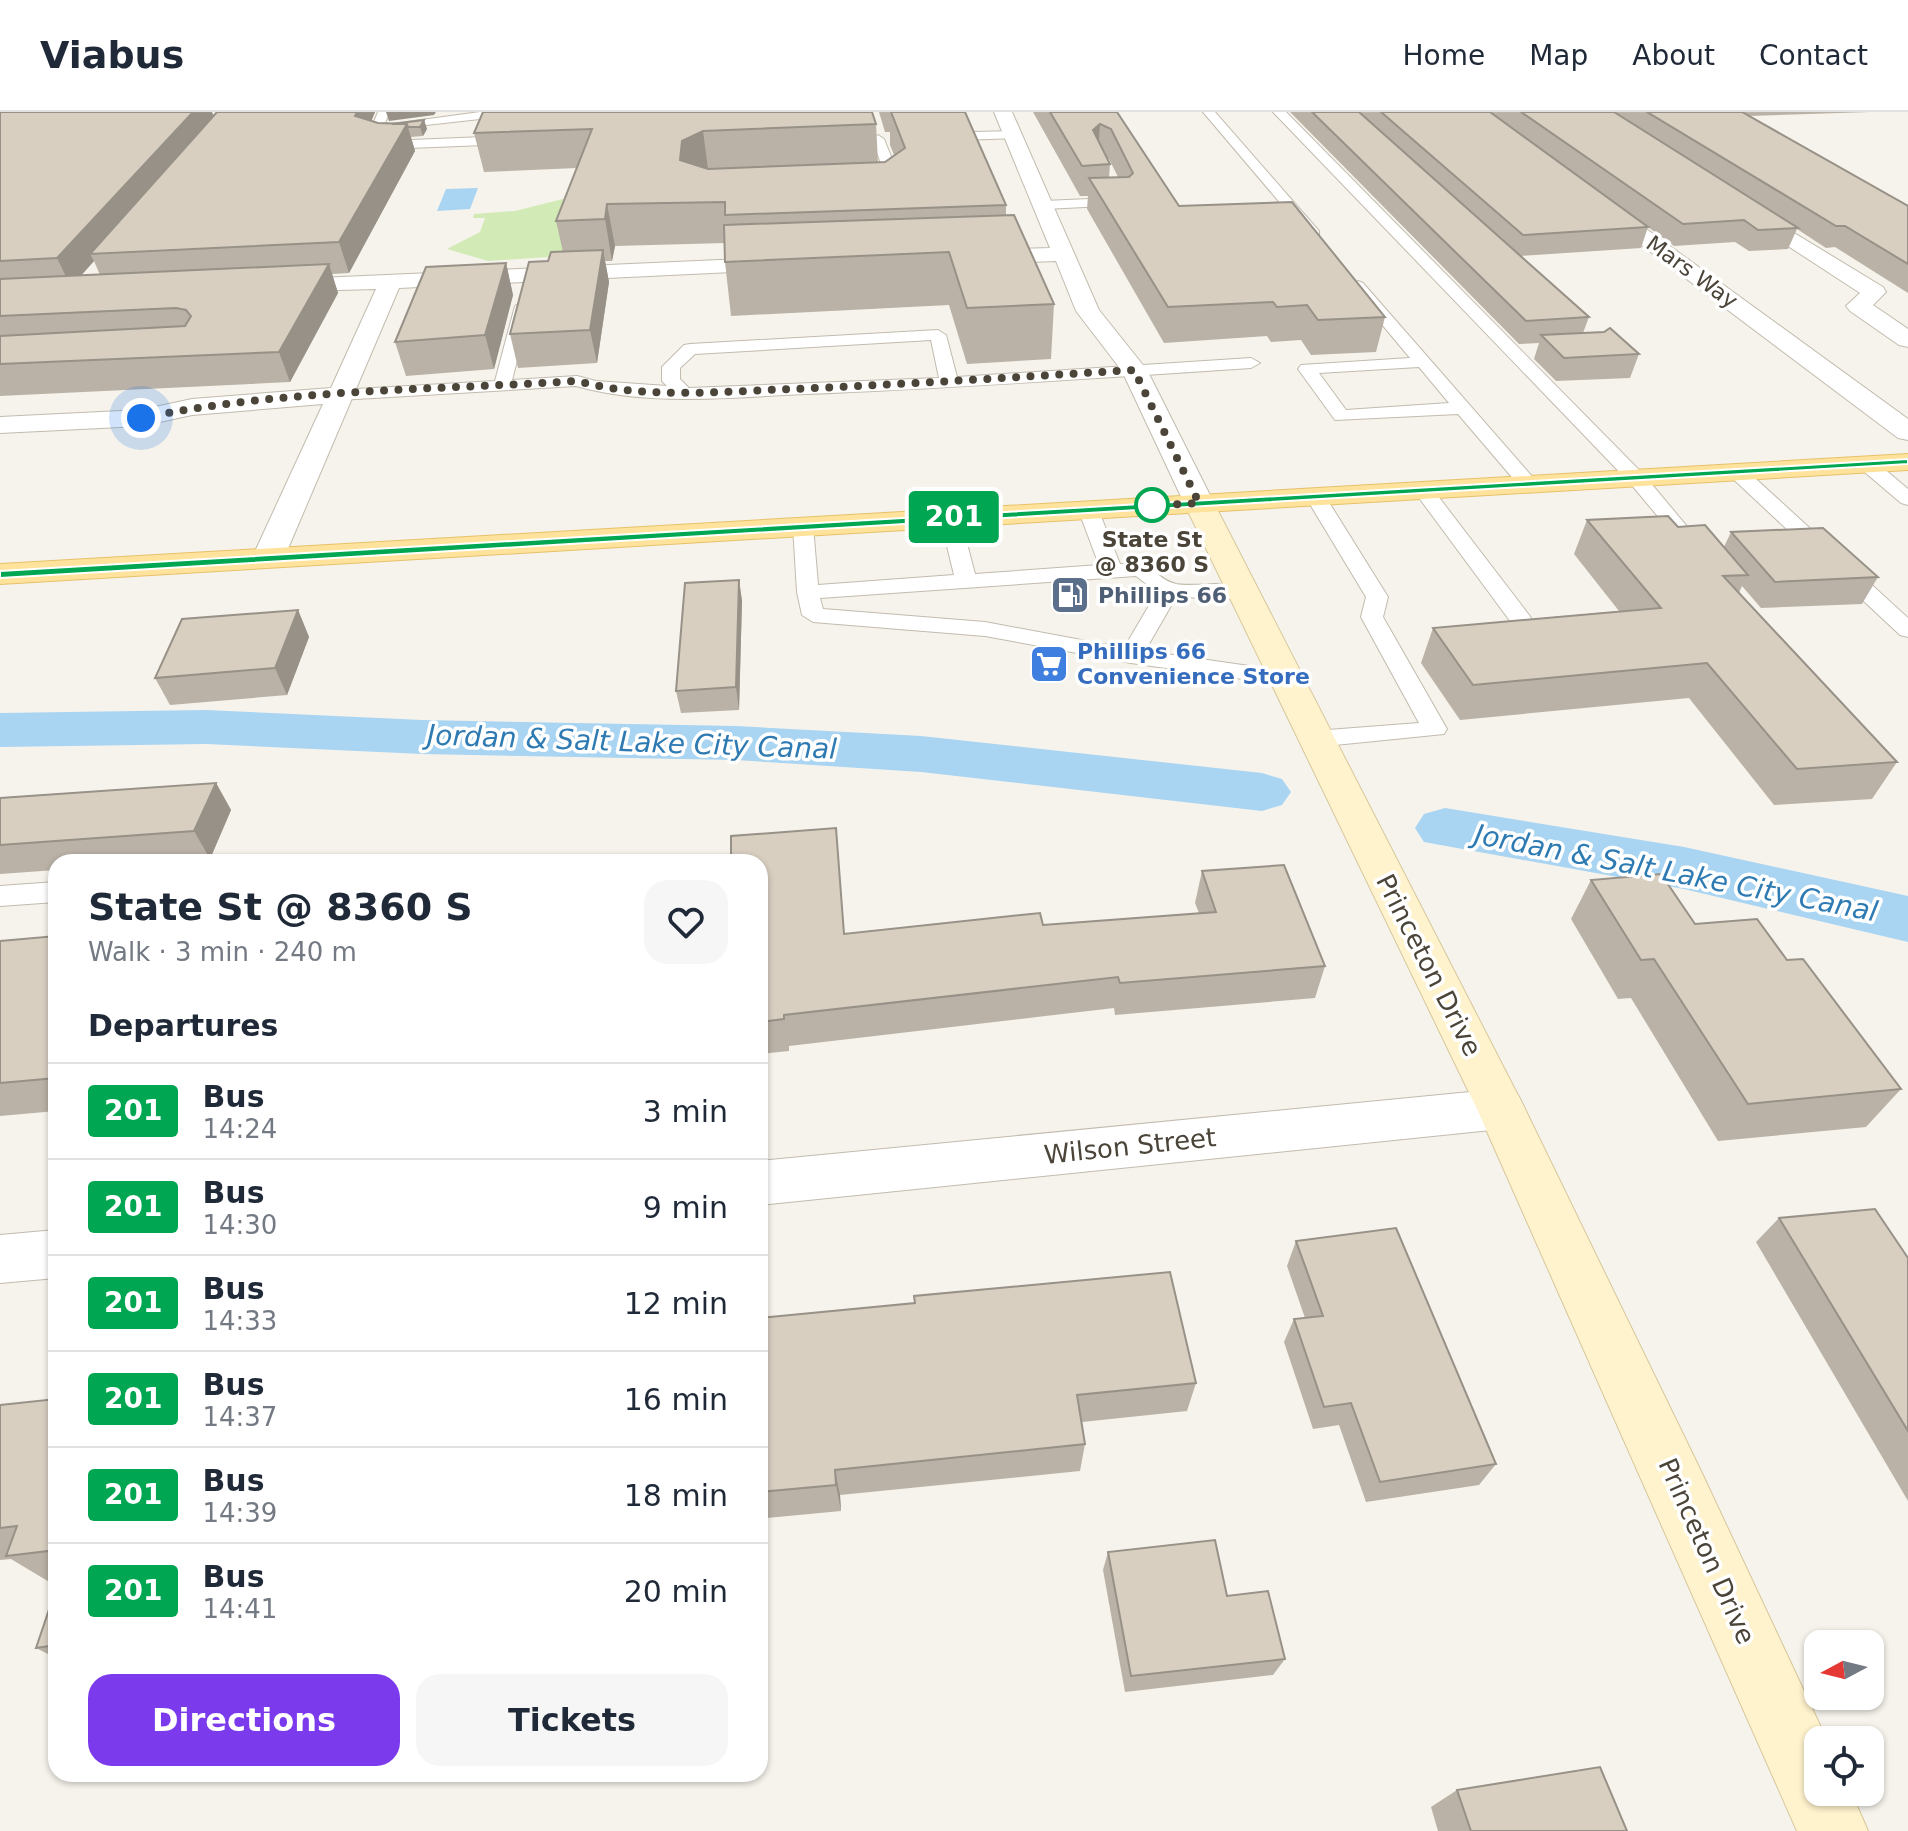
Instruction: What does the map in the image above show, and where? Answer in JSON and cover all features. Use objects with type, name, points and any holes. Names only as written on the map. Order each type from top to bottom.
[{"type":"main road","points":[[0,574],[1908,462]]},
{"type":"street","name":"Princeton Drive","points":[[1003,112],[1044,205],[1061,254],[1088,311],[1134,370],[1501,1109],[1679,1490],[1833,1831]]},
{"type":"street","name":"Mars Way","points":[[1585,193],[1908,432]]},
{"type":"street","points":[[1722,194],[1875,292],[1858,306],[1908,340]]},
{"type":"street","points":[[953,258],[1061,254]]},
{"type":"street","points":[[245,288],[814,263]]},
{"type":"street","points":[[268,558],[391,281]]},
{"type":"street","points":[[141,418],[157,395]]},
{"type":"street","points":[[0,425],[141,418],[192,407],[339,395]]},
{"type":"street","name":"Wilson Street","points":[[768,1182],[1501,1109]]},
{"type":"street","points":[[0,1259],[48,1255]]},
{"type":"lane","points":[[384,112],[372,141],[385,145],[484,141],[528,134]]},
{"type":"lane","points":[[375,130],[507,112]]},
{"type":"lane","points":[[1209,112],[1322,244]]},
{"type":"lane","points":[[1279,112],[1637,479],[1717,574]]},
{"type":"lane","points":[[871,196],[886,195],[896,186],[881,134]]},
{"type":"lane","points":[[923,137],[1013,135]]},
{"type":"lane","points":[[874,169],[889,169]]},
{"type":"lane","points":[[1044,205],[1121,202],[1114,188]]},
{"type":"lane","points":[[502,386],[530,274]]},
{"type":"lane","points":[[1351,279],[1529,485]]},
{"type":"lane","points":[[685,393],[671,381],[671,367],[690,349],[938,335],[949,381]]},
{"type":"lane","points":[[1513,352],[1541,351]]},
{"type":"lane","points":[[1423,362],[1307,369],[1341,416],[1463,408]]},
{"type":"lane","points":[[339,395],[577,381],[595,386],[685,393],[1251,363]]},
{"type":"lane","points":[[1868,465],[1908,499]]},
{"type":"lane","points":[[1737,472],[1908,630]]},
{"type":"lane","points":[[1424,491],[1521,620]]},
{"type":"lane","points":[[1315,496],[1377,597],[1372,617],[1435,729],[1315,739]]},
{"type":"lane","points":[[1088,509],[1112,572]]},
{"type":"lane","points":[[950,517],[966,582]]},
{"type":"lane","points":[[803,526],[808,592],[813,615],[985,629],[1131,656],[1285,678]]},
{"type":"lane","points":[[808,592],[1141,569],[1169,590],[1245,592]]},
{"type":"lane","points":[[1131,656],[1169,590]]},
{"type":"lane","points":[[0,896],[48,893]]},
{"type":"green space","points":[[571,197],[579,255],[488,261],[447,249],[480,232],[485,218],[473,218],[474,214],[515,211]]},
{"type":"water","points":[[478,188],[470,209],[437,211],[446,189]]},
{"type":"building","points":[[0,112],[193,112],[57,258],[0,261]]},
{"type":"building","points":[[217,112],[357,112],[355,116],[378,123],[407,124],[339,242],[90,254]]},
{"type":"building","points":[[483,112],[872,112],[876,124],[703,131],[682,141],[680,160],[708,169],[885,162],[905,148],[891,112],[965,112],[1006,205],[725,215],[725,202],[607,204],[605,219],[556,221],[592,129],[474,133]]},
{"type":"building","points":[[1050,112],[1117,112],[1179,206],[1292,202],[1385,317],[1318,320],[1307,305],[1277,307],[1273,302],[1168,307],[1089,178],[1129,177],[1133,173],[1111,129],[1100,124],[1093,130],[1110,164],[1082,166]]},
{"type":"building","points":[[1312,112],[1359,112],[1589,317],[1526,321]]},
{"type":"building","points":[[1381,112],[1490,112],[1648,227],[1523,235]]},
{"type":"building","points":[[1521,112],[1614,112],[1798,228],[1758,230],[1744,220],[1683,224]]},
{"type":"building","points":[[1647,112],[1742,112],[1908,206],[1908,264],[1845,226],[1836,226]]},
{"type":"building","points":[[424,120],[420,127],[392,124]]},
{"type":"building","points":[[1014,215],[1054,304],[967,308],[949,252],[725,262],[724,225]]},
{"type":"building","points":[[603,250],[590,330],[510,334],[529,262],[548,261],[551,252]]},
{"type":"building","points":[[506,263],[485,335],[395,342],[426,267]]},
{"type":"building","points":[[329,264],[279,352],[0,364],[0,336],[185,326],[191,316],[186,310],[176,308],[0,316],[0,279]]},
{"type":"building","points":[[1610,328],[1639,354],[1564,358],[1541,335],[1604,332]]},
{"type":"building","points":[[1668,516],[1678,527],[1705,525],[1748,575],[1723,576],[1897,762],[1797,769],[1707,663],[1473,685],[1433,628],[1661,608],[1587,520]]},
{"type":"building","points":[[1823,528],[1878,577],[1775,582],[1731,532]]},
{"type":"building","points":[[739,580],[736,687],[676,691],[685,583]]},
{"type":"building","points":[[298,610],[275,668],[155,678],[182,619]]},
{"type":"building","points":[[216,783],[194,831],[0,845],[0,798]]},
{"type":"building","points":[[836,828],[844,934],[1040,913],[1043,925],[1216,912],[1202,871],[1284,865],[1325,966],[1120,983],[1118,977],[784,1015],[784,1019],[768,1021],[768,854],[731,854],[731,836]]},
{"type":"building","points":[[1661,874],[1695,924],[1757,919],[1787,960],[1803,959],[1901,1089],[1748,1104],[1654,959],[1641,960],[1591,880]]},
{"type":"building","points":[[48,937],[48,1079],[0,1083],[0,941]]},
{"type":"building","points":[[1875,1209],[1908,1258],[1908,1431],[1779,1218]]},
{"type":"building","points":[[1396,1228],[1496,1464],[1380,1482],[1351,1403],[1324,1407],[1294,1319],[1323,1316],[1296,1241]]},
{"type":"building","points":[[1170,1272],[1196,1383],[1077,1395],[1085,1444],[835,1470],[836,1485],[768,1491],[768,1317],[915,1303],[914,1296]]},
{"type":"building","points":[[48,1400],[48,1551],[6,1556],[17,1526],[0,1528],[0,1405]]},
{"type":"building","points":[[1215,1540],[1227,1596],[1268,1591],[1285,1659],[1131,1676],[1108,1552]]},
{"type":"building","points":[[48,1613],[48,1646],[36,1648]]},
{"type":"building","points":[[1600,1767],[1627,1831],[1471,1831],[1457,1790]]},
{"type":"waterway","name":"Jordan & Salt Lake City Canal","points":[[0,730],[206,727],[422,737],[736,743],[921,754],[1262,792]]},
{"type":"waterway","name":"Jordan & Salt Lake City Canal","points":[[1445,828],[1684,868],[1908,919]]},
{"type":"bus line","name":"201","points":[[0,574],[1908,462]]},
{"type":"place","name":"State St @ 8360 S","points":[[1152,505]]},
{"type":"place","name":"Phillips 66","points":[[1070,595]]},
{"type":"place","name":"Phillips 66 Convenience Store","points":[[1049,664]]},
{"type":"route","points":[[141,418],[192,407],[258,400],[577,381],[595,386],[685,393],[924,384],[1134,370],[1199,503],[1143,506],[1152,505]]}]
